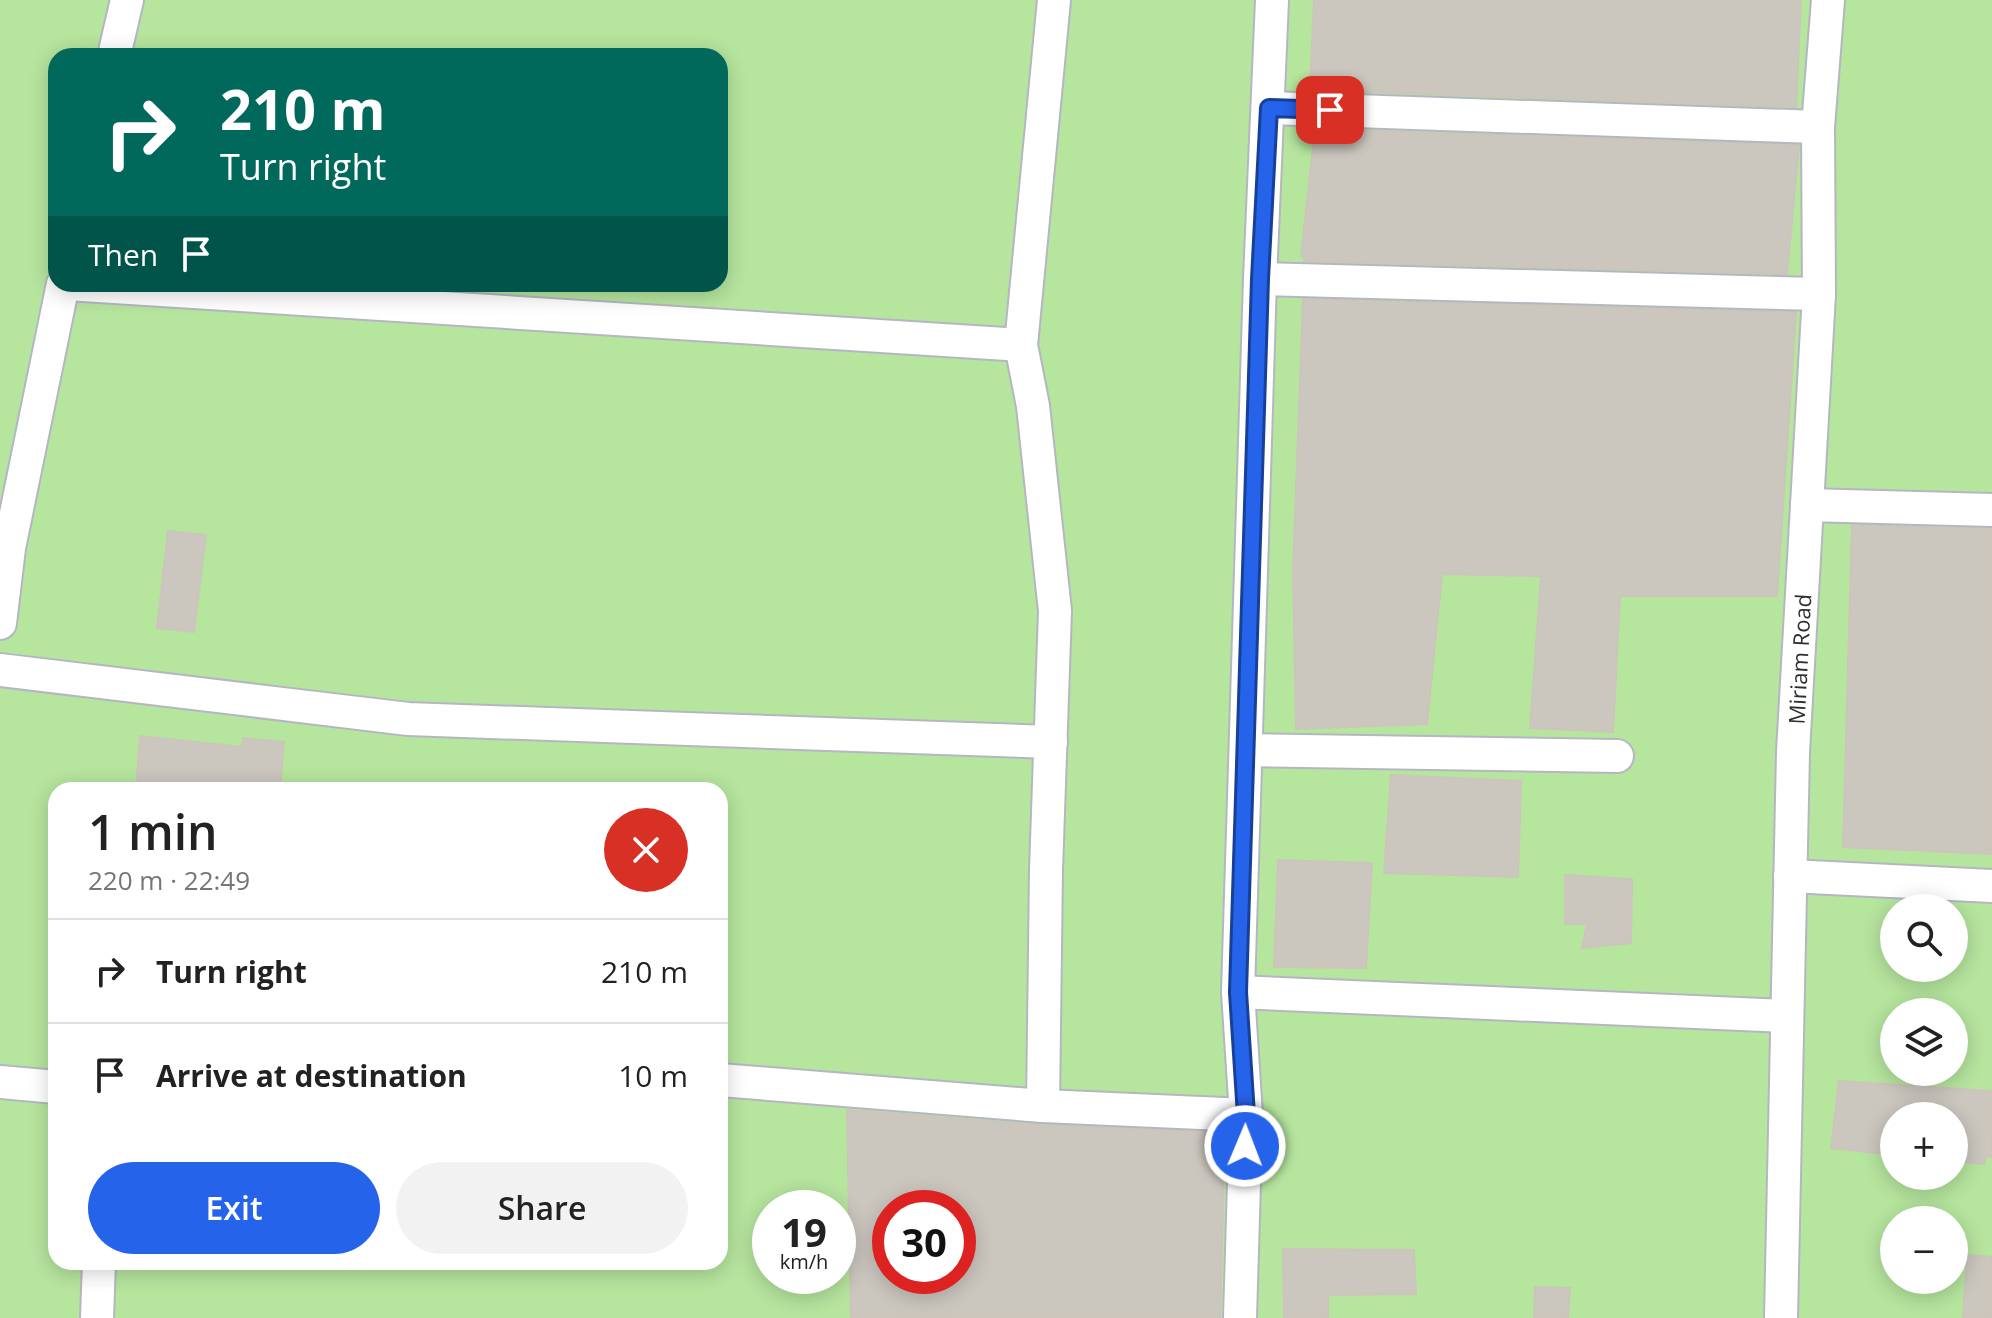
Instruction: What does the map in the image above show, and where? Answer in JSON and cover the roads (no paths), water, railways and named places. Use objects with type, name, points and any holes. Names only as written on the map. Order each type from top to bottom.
[{"type":"street","points":[[116,48],[127,0]]},
{"type":"street","points":[[1043,1106],[1055,611],[1033,406],[1021,345],[1054,0]]},
{"type":"street","points":[[1240,1318],[1246,1115],[1238,992],[1260,279],[1272,0]]},
{"type":"street","name":"Miriam Road","points":[[1781,1318],[1793,752],[1819,294],[1818,127],[1828,0]]},
{"type":"street","points":[[1269,108],[1818,127]]},
{"type":"street","points":[[1260,279],[1819,294]]},
{"type":"street","points":[[0,623],[9,548],[63,292]]},
{"type":"street","points":[[190,292],[1021,345]]},
{"type":"street","points":[[1807,505],[1992,510]]},
{"type":"street","points":[[0,670],[408,719],[1051,742]]},
{"type":"street","points":[[1246,750],[1617,756]]},
{"type":"street","points":[[1790,876],[1992,886]]},
{"type":"street","points":[[1238,992],[1786,1016]]},
{"type":"street","points":[[728,1081],[1043,1106],[1246,1115]]},
{"type":"street","points":[[0,1082],[48,1086]]},
{"type":"street","points":[[97,1318],[99,1270]]}]
